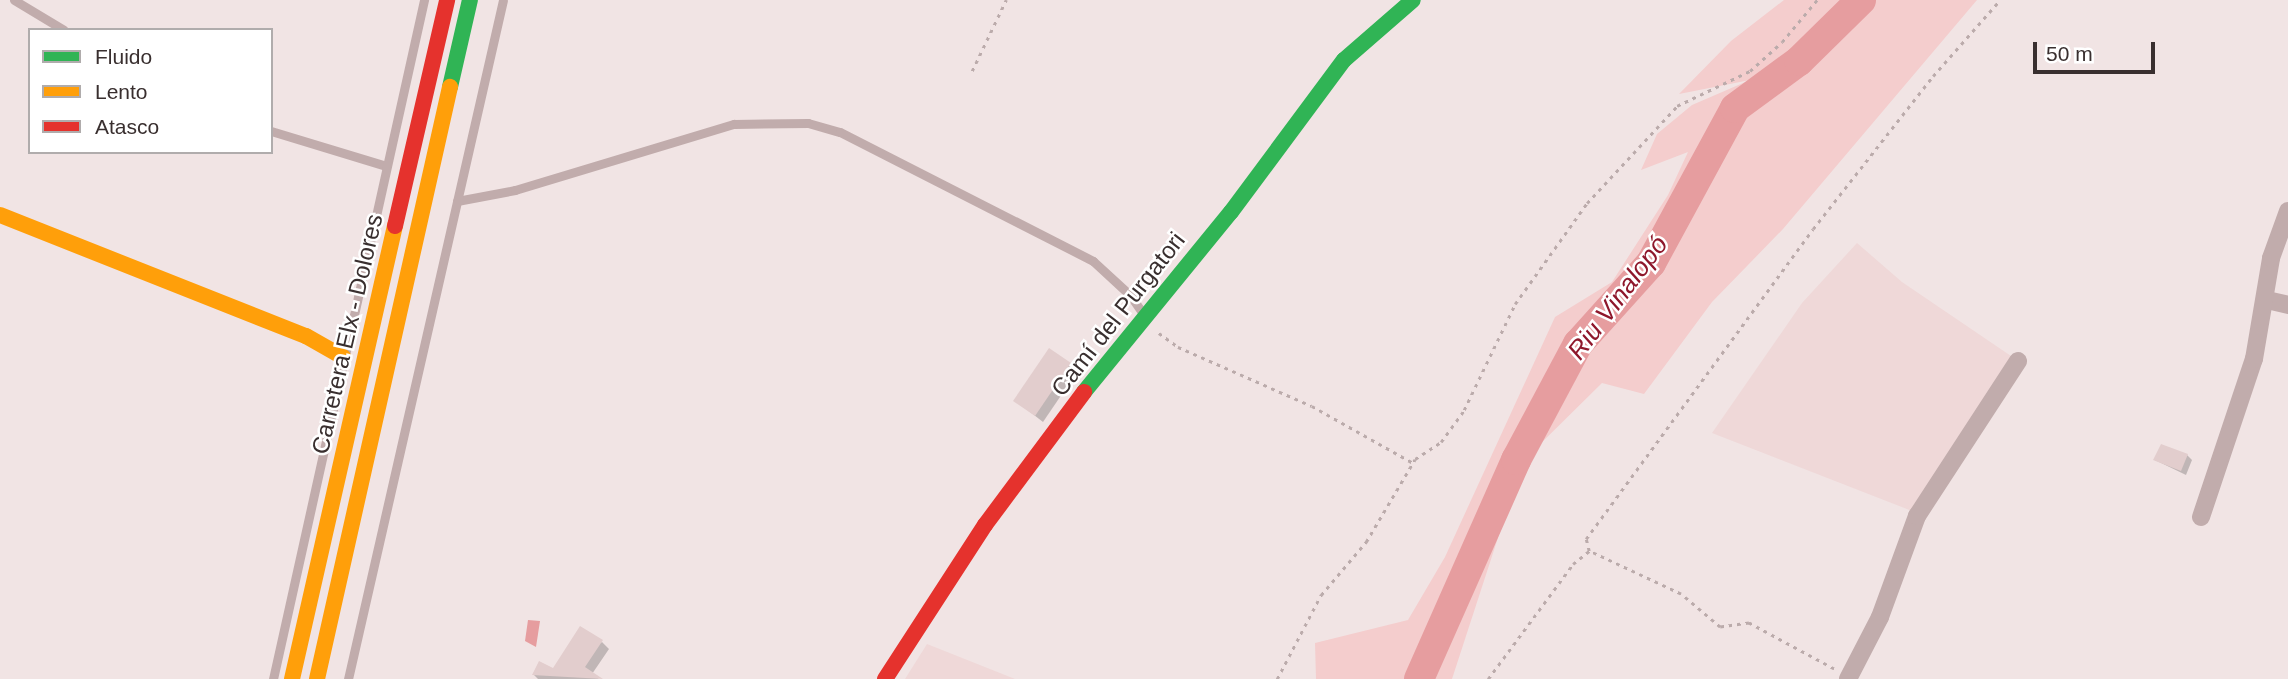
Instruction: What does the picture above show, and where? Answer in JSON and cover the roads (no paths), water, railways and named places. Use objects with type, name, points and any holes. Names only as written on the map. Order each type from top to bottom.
[{"type":"main road","name":"Carretera Elx - Dolores","points":[[292,679],[447,0]]},
{"type":"main road","name":"Carretera Elx - Dolores","points":[[317,679],[470,0]]},
{"type":"main road","name":"Camí del Purgatori","points":[[885,679],[985,525],[1144,315],[1231,212],[1344,60],[1413,0]]},
{"type":"main road","points":[[0,215],[306,336],[343,357]]},
{"type":"street","points":[[2201,517],[2255,359],[2267,300],[2271,258],[2288,212]]},
{"type":"street","points":[[2267,300],[2288,306]]},
{"type":"street","points":[[1849,679],[1880,617],[1917,516],[2018,361]]},
{"type":"lane","points":[[14,0],[61,28]]},
{"type":"lane","points":[[273,679],[424,0]]},
{"type":"lane","points":[[348,679],[503,0]]},
{"type":"lane","points":[[457,201],[515,190],[734,124],[808,123],[840,132],[1093,261],[1130,295],[1144,315]]},
{"type":"lane","points":[[273,132],[386,166]]},
{"type":"waterway","name":"Riu Vinalopó","points":[[1419,679],[1516,460],[1578,344],[1651,263],[1735,108],[1799,61],[1861,0]]}]
